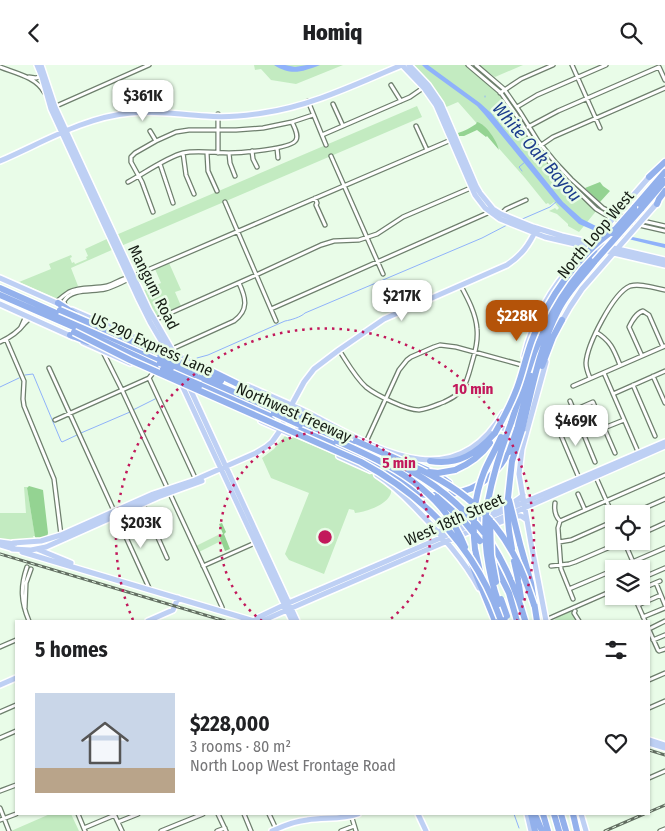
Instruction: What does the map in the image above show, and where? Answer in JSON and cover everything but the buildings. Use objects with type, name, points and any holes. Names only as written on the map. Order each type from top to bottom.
[{"type":"highway","points":[[650,177],[665,161]]},
{"type":"highway","name":"North Loop West","points":[[501,620],[490,538],[492,486],[494,471],[509,423],[534,353],[555,305],[568,287],[638,208],[665,172]]},
{"type":"highway","name":"North Loop West","points":[[508,497],[512,461],[522,431],[540,357],[558,310],[614,230],[665,181]]},
{"type":"highway","points":[[657,204],[658,199],[665,192]]},
{"type":"highway","points":[[395,460],[430,472],[447,472],[468,464],[480,455],[490,444],[514,395],[532,340],[548,304],[565,279],[581,261],[614,230]]},
{"type":"highway","points":[[534,353],[539,330],[549,302],[563,277]]},
{"type":"highway","points":[[0,284],[60,306],[248,393],[431,474],[454,488],[487,516],[506,541],[520,567],[534,605]]},
{"type":"highway","points":[[0,293],[72,333],[361,462],[390,479],[426,507],[458,542],[483,580],[501,620]]},
{"type":"highway","points":[[0,293],[132,347],[161,364]]},
{"type":"highway","points":[[0,293],[142,360]]},
{"type":"highway","name":"US 290 Express Lane","points":[[0,293],[161,364],[198,385],[274,414],[388,465],[422,488],[446,512],[457,529],[501,620]]},
{"type":"highway","points":[[60,306],[132,347]]},
{"type":"highway","points":[[80,316],[157,348],[248,393]]},
{"type":"highway","points":[[528,405],[549,347],[562,321]]},
{"type":"highway","points":[[72,333],[142,360],[161,364]]},
{"type":"highway","points":[[384,480],[409,492],[428,495],[463,492],[484,482],[498,469],[522,431],[529,382],[540,357]]},
{"type":"highway","points":[[206,368],[316,423]]},
{"type":"highway","name":"Northwest Freeway","points":[[274,414],[302,422],[395,460]]},
{"type":"highway","name":"Northwest Freeway","points":[[274,414],[298,429],[412,479],[451,508],[480,541],[501,575],[522,620]]},
{"type":"highway","points":[[501,620],[484,585],[477,563],[474,539],[474,513],[484,472],[509,423]]},
{"type":"highway","points":[[430,461],[445,462],[460,459],[480,449],[495,433]]},
{"type":"highway","points":[[350,452],[410,486],[425,492],[441,495]]},
{"type":"highway","points":[[395,460],[430,471],[452,485],[458,492],[469,506],[509,576],[519,599],[522,620]]},
{"type":"highway","points":[[395,460],[447,495],[465,511],[487,536]]},
{"type":"highway","points":[[508,497],[531,583],[537,620]]},
{"type":"highway","points":[[508,497],[506,507],[518,579],[522,620]]},
{"type":"highway","points":[[457,529],[466,561],[478,587]]},
{"type":"highway","points":[[531,830],[537,815]]},
{"type":"highway","points":[[537,815],[541,831]]},
{"type":"highway","points":[[538,815],[545,822],[548,831]]},
{"type":"highway","points":[[554,815],[559,831]]},
{"type":"highway","points":[[561,815],[566,831]]},
{"type":"highway","points":[[573,816],[577,831]]},
{"type":"main road","points":[[37,65],[43,75]]},
{"type":"main road","points":[[41,65],[43,75]]},
{"type":"main road","points":[[308,102],[394,65]]},
{"type":"main road","points":[[0,160],[93,119],[161,111],[218,115],[285,108],[327,96],[402,65],[426,86]]},
{"type":"main road","points":[[409,65],[426,86],[453,139],[474,187],[492,210],[507,222],[562,239],[592,243],[665,265]]},
{"type":"main road","name":"Mangum Road","points":[[43,75],[47,97],[161,340],[175,355],[195,398],[199,415]]},
{"type":"main road","name":"Mangum Road","points":[[43,75],[53,108]]},
{"type":"main road","points":[[175,355],[304,411],[366,442],[395,460],[414,459],[430,461],[451,457],[475,445],[496,423],[513,393],[528,341],[549,297],[563,277],[650,177]]},
{"type":"main road","points":[[626,204],[627,210],[631,214],[647,215]]},
{"type":"main road","points":[[496,423],[497,427],[523,436],[522,431],[547,357],[562,321],[576,298],[602,265],[657,204]]},
{"type":"main road","points":[[492,210],[522,222],[534,230]]},
{"type":"main road","points":[[37,549],[142,501],[196,482],[266,451],[279,439],[292,406],[314,369],[338,350],[386,318],[511,263],[520,254],[534,230]]},
{"type":"main road","points":[[584,253],[588,251],[600,254],[604,260],[602,265]]},
{"type":"main road","points":[[615,251],[665,260]]},
{"type":"main road","points":[[0,278],[157,348],[170,350]]},
{"type":"main road","points":[[0,304],[72,333],[151,376],[166,379],[191,390],[198,385]]},
{"type":"main road","name":"Mangum Road","points":[[152,321],[170,350],[182,386],[199,415],[292,620]]},
{"type":"main road","points":[[157,348],[161,340]]},
{"type":"main road","points":[[157,348],[164,354],[173,375],[173,378],[166,379]]},
{"type":"main road","points":[[191,361],[186,364],[185,368],[193,385],[198,385],[282,431],[367,469],[402,494],[437,531],[465,565],[490,613],[501,620]]},
{"type":"main road","points":[[195,398],[198,385]]},
{"type":"main road","points":[[304,411],[296,411],[288,428],[289,432],[304,440]]},
{"type":"main road","points":[[487,434],[493,431],[521,441],[523,445]]},
{"type":"main road","points":[[522,431],[523,445],[519,474],[545,620]]},
{"type":"main road","name":"West 18th Street","points":[[256,620],[661,446],[665,442]]},
{"type":"main road","points":[[437,531],[444,532],[518,501],[523,495]]},
{"type":"main road","points":[[453,550],[453,545],[456,542],[503,520],[518,515],[527,521]]},
{"type":"main road","points":[[436,540],[437,531]]},
{"type":"main road","points":[[13,546],[62,538]]},
{"type":"main road","name":"West 18th Street","points":[[420,550],[436,540],[444,539]]},
{"type":"main road","points":[[0,543],[251,620]]},
{"type":"main road","points":[[49,545],[49,554]]},
{"type":"main road","points":[[13,546],[37,549],[80,568]]},
{"type":"main road","points":[[150,620],[173,610],[178,599]]},
{"type":"main road","name":"Mangum Road","points":[[287,607],[296,620]]},
{"type":"main road","name":"West 18th Street","points":[[263,620],[271,614]]},
{"type":"main road","points":[[0,685],[15,678]]},
{"type":"main road","points":[[650,742],[665,746]]},
{"type":"main road","points":[[276,831],[304,820],[341,818],[354,815]]},
{"type":"main road","points":[[276,831],[304,822],[342,821],[361,815]]},
{"type":"main road","points":[[420,815],[428,831]]},
{"type":"main road","points":[[527,815],[531,830]]},
{"type":"main road","points":[[581,815],[586,831]]},
{"type":"street","points":[[53,108],[149,65]]},
{"type":"street","points":[[468,65],[500,93],[537,148],[558,172],[601,212],[614,218],[665,231]]},
{"type":"street","points":[[500,93],[521,79],[553,65]]},
{"type":"street","points":[[572,65],[600,128]]},
{"type":"street","points":[[513,110],[537,95],[606,65]]},
{"type":"street","points":[[474,70],[476,66],[504,89],[541,145],[562,169],[614,218]]},
{"type":"street","points":[[524,129],[558,111],[659,66],[665,80]]},
{"type":"street","name":"Mangum Road","points":[[0,67],[33,80],[40,85],[47,97]]},
{"type":"street","name":"Mangum Road","points":[[21,75],[30,77],[43,75]]},
{"type":"street","points":[[391,85],[401,101]]},
{"type":"street","points":[[322,135],[401,101],[426,86]]},
{"type":"street","points":[[537,148],[553,137],[665,88]]},
{"type":"street","points":[[308,102],[326,145]]},
{"type":"street","points":[[333,104],[343,126]]},
{"type":"street","points":[[218,115],[218,153]]},
{"type":"street","points":[[153,211],[139,176],[131,162],[134,154],[171,133],[180,131],[256,128],[292,122],[313,115]]},
{"type":"street","points":[[128,182],[183,153],[230,153],[292,145],[296,142],[297,137],[292,122]]},
{"type":"street","points":[[416,126],[427,150]]},
{"type":"street","points":[[150,131],[156,141]]},
{"type":"street","points":[[60,306],[69,295],[112,287],[131,277],[453,139]]},
{"type":"street","points":[[276,148],[278,158]]},
{"type":"street","points":[[252,151],[257,167]]},
{"type":"street","points":[[183,153],[186,175],[194,194]]},
{"type":"street","points":[[206,153],[208,171],[217,191]]},
{"type":"street","points":[[230,153],[230,163],[236,176]]},
{"type":"street","points":[[331,156],[383,274]]},
{"type":"street","points":[[160,164],[173,203]]},
{"type":"street","points":[[558,172],[562,169]]},
{"type":"street","points":[[152,321],[328,242],[349,241],[367,237],[384,230],[403,217],[474,187]]},
{"type":"street","points":[[585,198],[588,195]]},
{"type":"street","points":[[315,198],[325,225]]},
{"type":"street","points":[[501,214],[506,209],[526,200]]},
{"type":"street","points":[[225,202],[276,321]]},
{"type":"street","points":[[271,309],[492,210]]},
{"type":"street","points":[[320,213],[325,212]]},
{"type":"street","points":[[638,225],[665,226]]},
{"type":"street","points":[[60,306],[67,293],[76,289],[111,285],[126,277],[131,277]]},
{"type":"street","points":[[170,350],[241,316],[245,306],[245,299],[238,283]]},
{"type":"street","points":[[590,378],[586,361],[596,332],[619,295],[627,288],[635,285],[665,290]]},
{"type":"street","points":[[338,350],[367,388],[403,406],[413,409],[427,409],[452,398],[461,390],[468,376],[477,341],[477,325],[461,286]]},
{"type":"street","points":[[573,386],[664,347],[648,313],[643,311],[640,312],[630,327],[642,356]]},
{"type":"street","points":[[21,327],[25,318],[24,314]]},
{"type":"street","points":[[0,342],[17,332],[27,320],[32,318]]},
{"type":"street","points":[[596,332],[604,336],[610,343],[620,365]]},
{"type":"street","points":[[6,339],[24,380],[24,406],[54,479],[62,538]]},
{"type":"street","points":[[366,442],[398,370],[406,360],[417,354],[434,347],[448,345],[522,365]]},
{"type":"street","points":[[103,351],[223,612]]},
{"type":"street","points":[[49,368],[150,590]]},
{"type":"street","points":[[613,394],[665,371]]},
{"type":"street","points":[[604,373],[639,455]]},
{"type":"street","points":[[55,420],[151,376],[196,482]]},
{"type":"street","points":[[653,376],[665,403]]},
{"type":"street","points":[[633,385],[656,436]]},
{"type":"street","points":[[570,401],[595,462]]},
{"type":"street","points":[[580,481],[554,419],[593,403],[615,453]]},
{"type":"street","points":[[604,428],[624,420]]},
{"type":"street","points":[[595,474],[608,505]]},
{"type":"street","points":[[573,599],[561,565],[558,528],[560,521],[665,475]]},
{"type":"street","points":[[578,494],[585,509]]},
{"type":"street","points":[[650,506],[665,499]]},
{"type":"street","points":[[142,501],[167,558]]},
{"type":"street","points":[[555,503],[555,511],[560,521]]},
{"type":"street","points":[[559,542],[571,540],[605,523]]},
{"type":"street","points":[[650,530],[665,523]]},
{"type":"street","points":[[203,565],[257,541]]},
{"type":"street","points":[[638,560],[665,548]]},
{"type":"street","points":[[551,566],[575,562],[605,549]]},
{"type":"street","points":[[29,568],[24,583],[23,604],[30,620]]},
{"type":"street","points":[[650,575],[665,569]]},
{"type":"street","points":[[569,589],[605,573]]},
{"type":"street","points":[[643,617],[665,606],[658,582],[650,585]]},
{"type":"street","points":[[547,620],[605,595]]},
{"type":"street","points":[[650,600],[661,595]]},
{"type":"street","points":[[638,605],[644,620]]},
{"type":"street","points":[[574,609],[578,619]]},
{"type":"street","points":[[543,611],[551,615],[559,614]]},
{"type":"street","points":[[650,628],[665,621]]},
{"type":"street","points":[[650,632],[658,651],[665,649]]},
{"type":"street","points":[[653,640],[665,635]]},
{"type":"street","points":[[0,647],[15,640]]},
{"type":"street","points":[[650,680],[665,673]]},
{"type":"street","points":[[650,708],[665,701]]},
{"type":"street","points":[[0,712],[15,705]]},
{"type":"street","points":[[0,738],[15,731]]},
{"type":"street","points":[[650,778],[665,771]]},
{"type":"street","points":[[0,791],[15,785]]},
{"type":"street","points":[[0,809],[2,819],[10,831]]},
{"type":"street","points":[[2,819],[15,814]]},
{"type":"street","points":[[78,815],[85,829],[114,815],[122,831]]},
{"type":"street","points":[[118,822],[136,815]]},
{"type":"street","points":[[161,831],[201,815]]},
{"type":"street","points":[[217,831],[225,829],[218,815]]},
{"type":"street","points":[[244,815],[251,831]]},
{"type":"street","points":[[269,815],[276,831]]},
{"type":"street","points":[[352,818],[356,831]]},
{"type":"street","points":[[341,831],[354,826]]},
{"type":"street","points":[[660,831],[665,829]]},
{"type":"green space","points":[[254,65],[343,65],[296,84],[271,80],[261,69],[255,70]]},
{"type":"green space","points":[[411,65],[467,65],[490,84],[503,98],[539,151],[597,210],[579,232],[568,226],[557,214],[549,211],[559,208],[554,202],[550,205],[546,204],[458,102],[444,108]]},
{"type":"green space","points":[[478,65],[523,65],[495,77]]},
{"type":"green space","points":[[417,106],[422,117],[121,246],[116,235]]},
{"type":"green space","points":[[477,122],[491,133],[499,150],[487,136],[477,130],[464,136],[459,136],[458,133],[470,128]]},
{"type":"green space","points":[[600,182],[610,191],[600,202],[585,188]]},
{"type":"green space","points":[[109,238],[114,249],[71,268],[78,286],[68,290],[57,299],[19,282],[51,269],[49,264],[71,255],[72,263],[74,262],[75,264],[87,259],[86,257],[88,256],[85,249]]},
{"type":"green space","points":[[169,263],[181,290],[175,292],[181,306],[155,317],[142,291],[161,283],[155,269]]},
{"type":"green space","points":[[285,436],[290,436],[343,459],[380,479],[391,488],[388,498],[378,506],[355,513],[354,510],[349,509],[324,574],[289,560],[285,554],[309,493],[271,478],[262,458],[274,449]]},
{"type":"green space","points":[[29,486],[43,490],[47,537],[37,539],[35,537],[27,488]]},
{"type":"green space","points":[[24,487],[28,487],[34,540],[14,542],[0,540],[0,513],[26,513]]},
{"type":"green space","points":[[222,523],[230,549],[225,551],[219,536],[223,534],[219,524]]},
{"type":"green space","points":[[218,535],[221,541],[199,552],[196,546]]},
{"type":"green space","points":[[572,611],[576,620],[554,620]]},
{"type":"green space","points":[[48,815],[71,815],[79,831],[11,831]]},
{"type":"water","points":[[274,65],[295,67],[320,65],[291,72]]},
{"type":"water","points":[[422,65],[428,65],[491,113],[563,202],[582,219],[598,227],[665,244],[665,248],[593,230],[579,224],[557,203],[477,106]]},
{"type":"waterway","name":"White Oak Bayou","points":[[522,171],[519,167],[525,162]]},
{"type":"waterway","name":"White Oak Bayou","points":[[520,220],[550,207],[556,202]]},
{"type":"waterway","points":[[197,358],[208,355],[482,238],[509,224]]},
{"type":"waterway","points":[[25,375],[33,374],[61,441],[77,435]]},
{"type":"waterway","points":[[0,387],[19,378]]},
{"type":"waterway","points":[[133,410],[155,399]]},
{"type":"waterway","points":[[81,433],[130,412]]},
{"type":"waterway","points":[[514,815],[519,828]]},
{"type":"railway","points":[[0,554],[222,620]]},
{"type":"railway","points":[[650,750],[665,755]]},
{"type":"railway","points":[[650,812],[665,805]]},
{"type":"railway","points":[[605,831],[642,815]]}]
